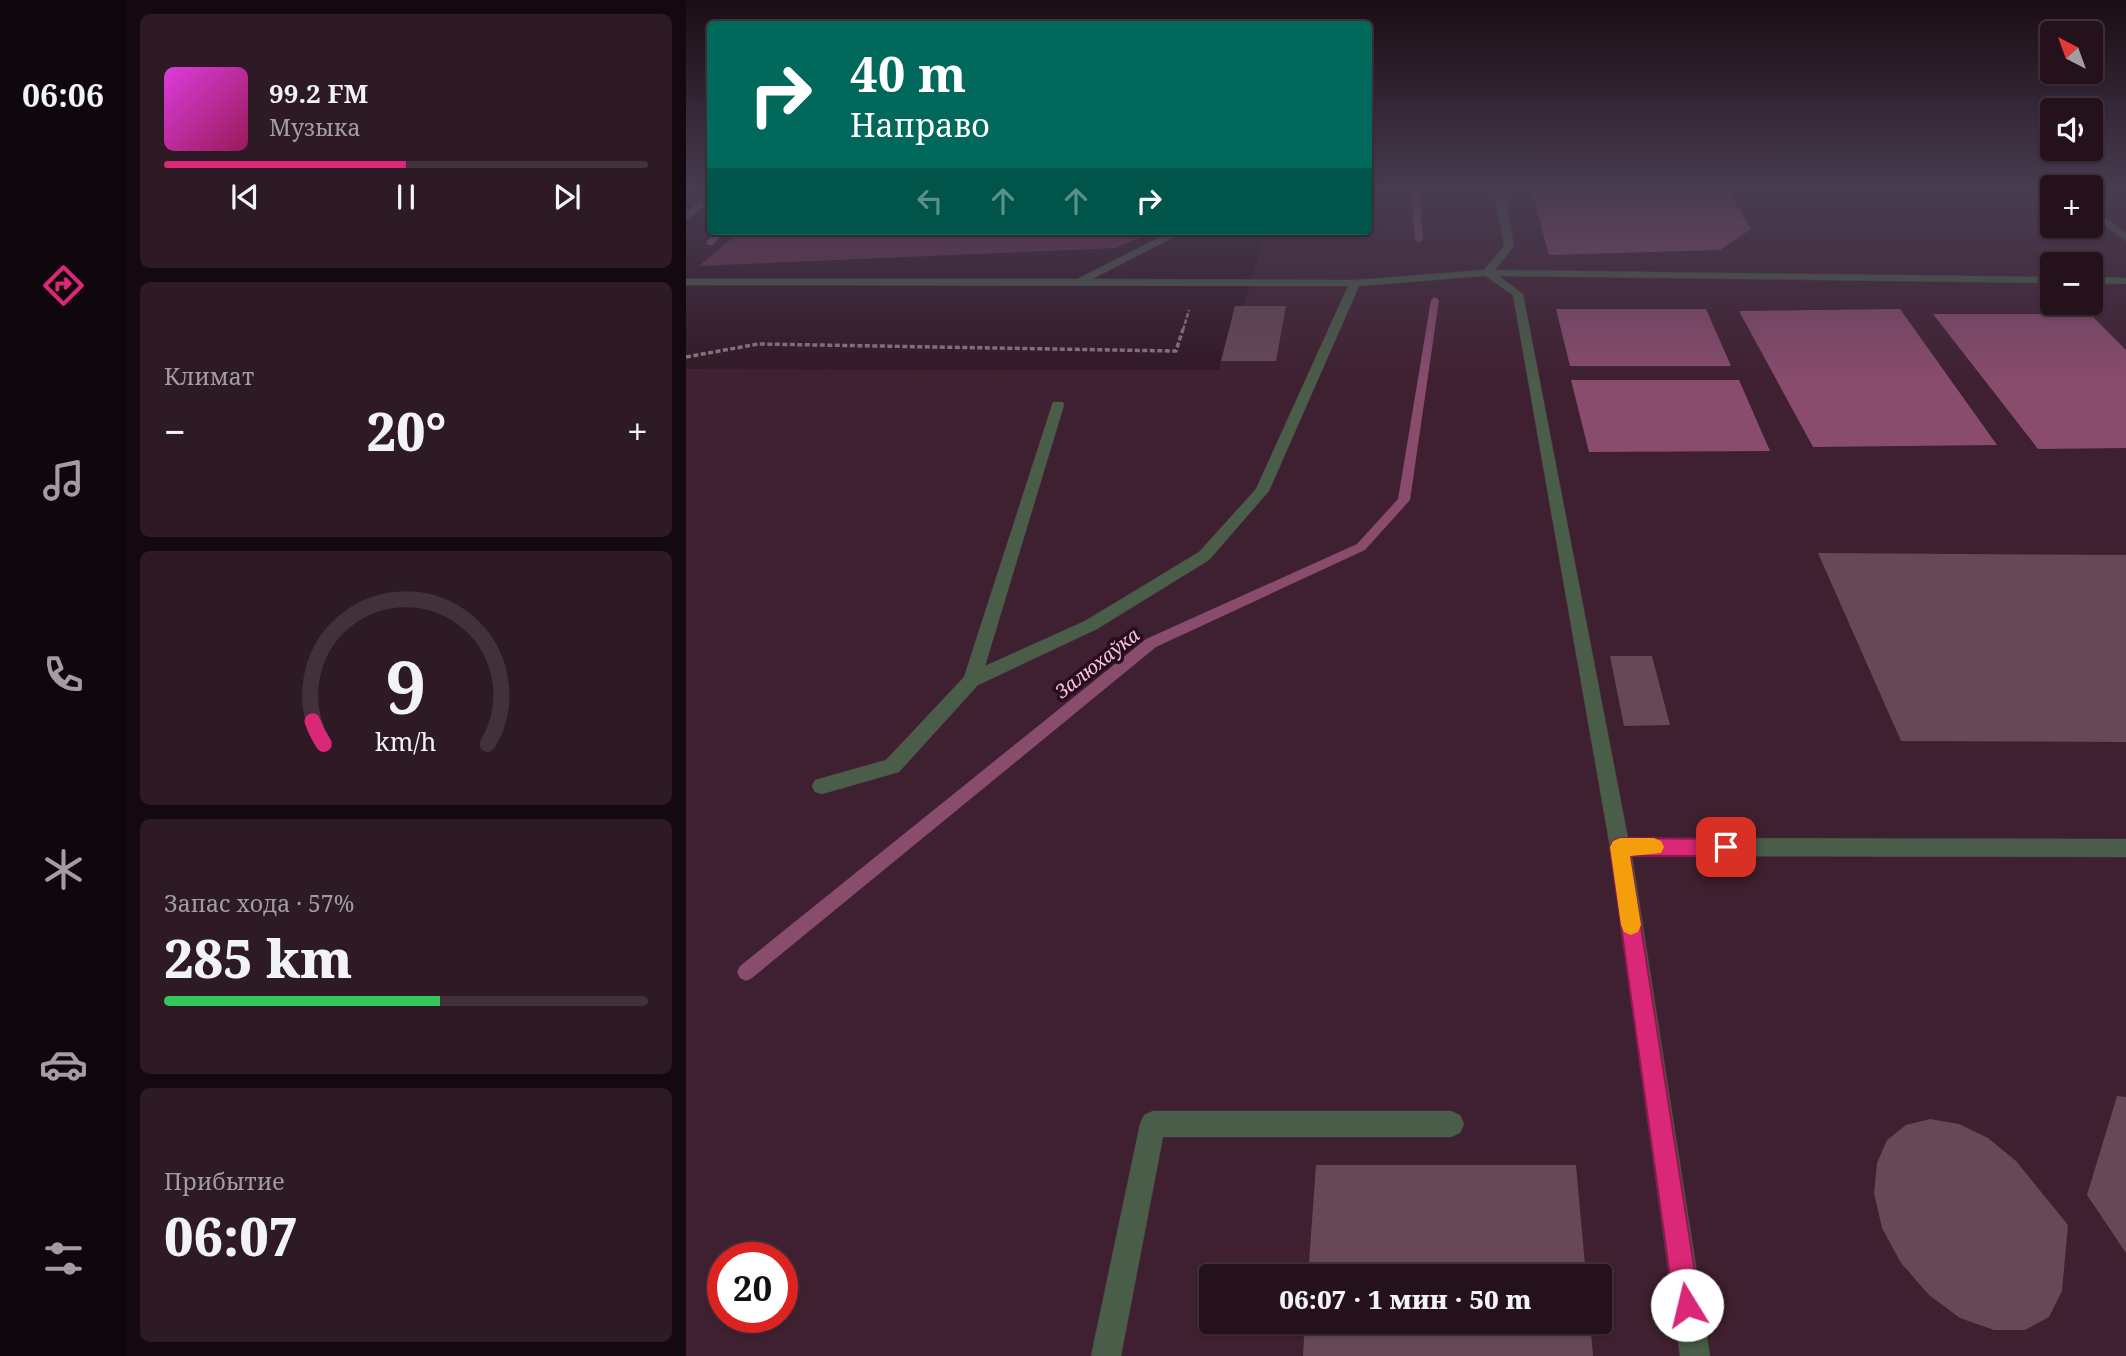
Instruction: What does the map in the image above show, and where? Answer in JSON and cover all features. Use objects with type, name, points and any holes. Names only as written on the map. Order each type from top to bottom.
[{"type":"street","points":[[1078,282],[1134,254]]},
{"type":"street","points":[[1487,273],[1502,254]]},
{"type":"street","points":[[1487,273],[1518,294],[1620,847],[1695,1356]]},
{"type":"street","points":[[686,282],[1355,283],[1487,273],[2040,280]]},
{"type":"street","points":[[2103,280],[2126,281]]},
{"type":"street","points":[[822,786],[892,766],[972,680],[1091,625],[1204,556],[1262,491],[1355,283]]},
{"type":"street","points":[[972,680],[1058,405]]},
{"type":"street","points":[[1620,847],[2126,848]]},
{"type":"street","points":[[1106,1356],[1153,1124],[1451,1124]]},
{"type":"path","points":[[686,358],[758,344],[1176,351],[1198,283]]},
{"type":"shaded area","points":[[713,254],[970,254],[699,266]]},
{"type":"shaded area","points":[[1259,254],[2040,254],[2040,315],[2103,315],[2103,254],[2126,254],[2126,1356],[686,1356],[686,369],[1219,370],[1235,306],[1244,305]]},
{"type":"shaded area","points":[[1556,309],[1706,309],[1731,366],[1570,366]]},
{"type":"shaded area","points":[[1900,309],[1997,445],[1813,447],[1739,311]]},
{"type":"shaded area","points":[[1933,314],[2091,315],[2126,350],[2126,448],[2038,449]]},
{"type":"shaded area","points":[[1571,380],[1739,380],[1770,451],[1589,452]]},
{"type":"building","points":[[1235,306],[1286,306],[1276,361],[1221,361]]},
{"type":"building","points":[[1818,553],[2126,555],[2126,742],[1901,741]]},
{"type":"building","points":[[1610,656],[1652,656],[1670,725],[1624,726]]},
{"type":"building","points":[[2117,1096],[2126,1097],[2126,1253],[2087,1195]]},
{"type":"building","points":[[1930,1119],[1959,1124],[1988,1138],[2016,1161],[2068,1225],[2062,1291],[2049,1317],[2025,1330],[1994,1330],[1960,1318],[1929,1295],[1901,1263],[1882,1228],[1874,1193],[1877,1163],[1887,1140],[1906,1125]]},
{"type":"building","points":[[1316,1165],[1576,1165],[1585,1264],[1309,1264]]},
{"type":"building","points":[[1304,1334],[1591,1334],[1593,1356],[1303,1356]]},
{"type":"waterway","name":"Залюхаўка","points":[[746,972],[1151,643],[1361,547],[1404,500],[1435,300]]},
{"type":"slow traffic","points":[[1631,925],[1620,847],[1654,847]]},
{"type":"route","points":[[1687,1305],[1620,847],[1726,847]]}]
